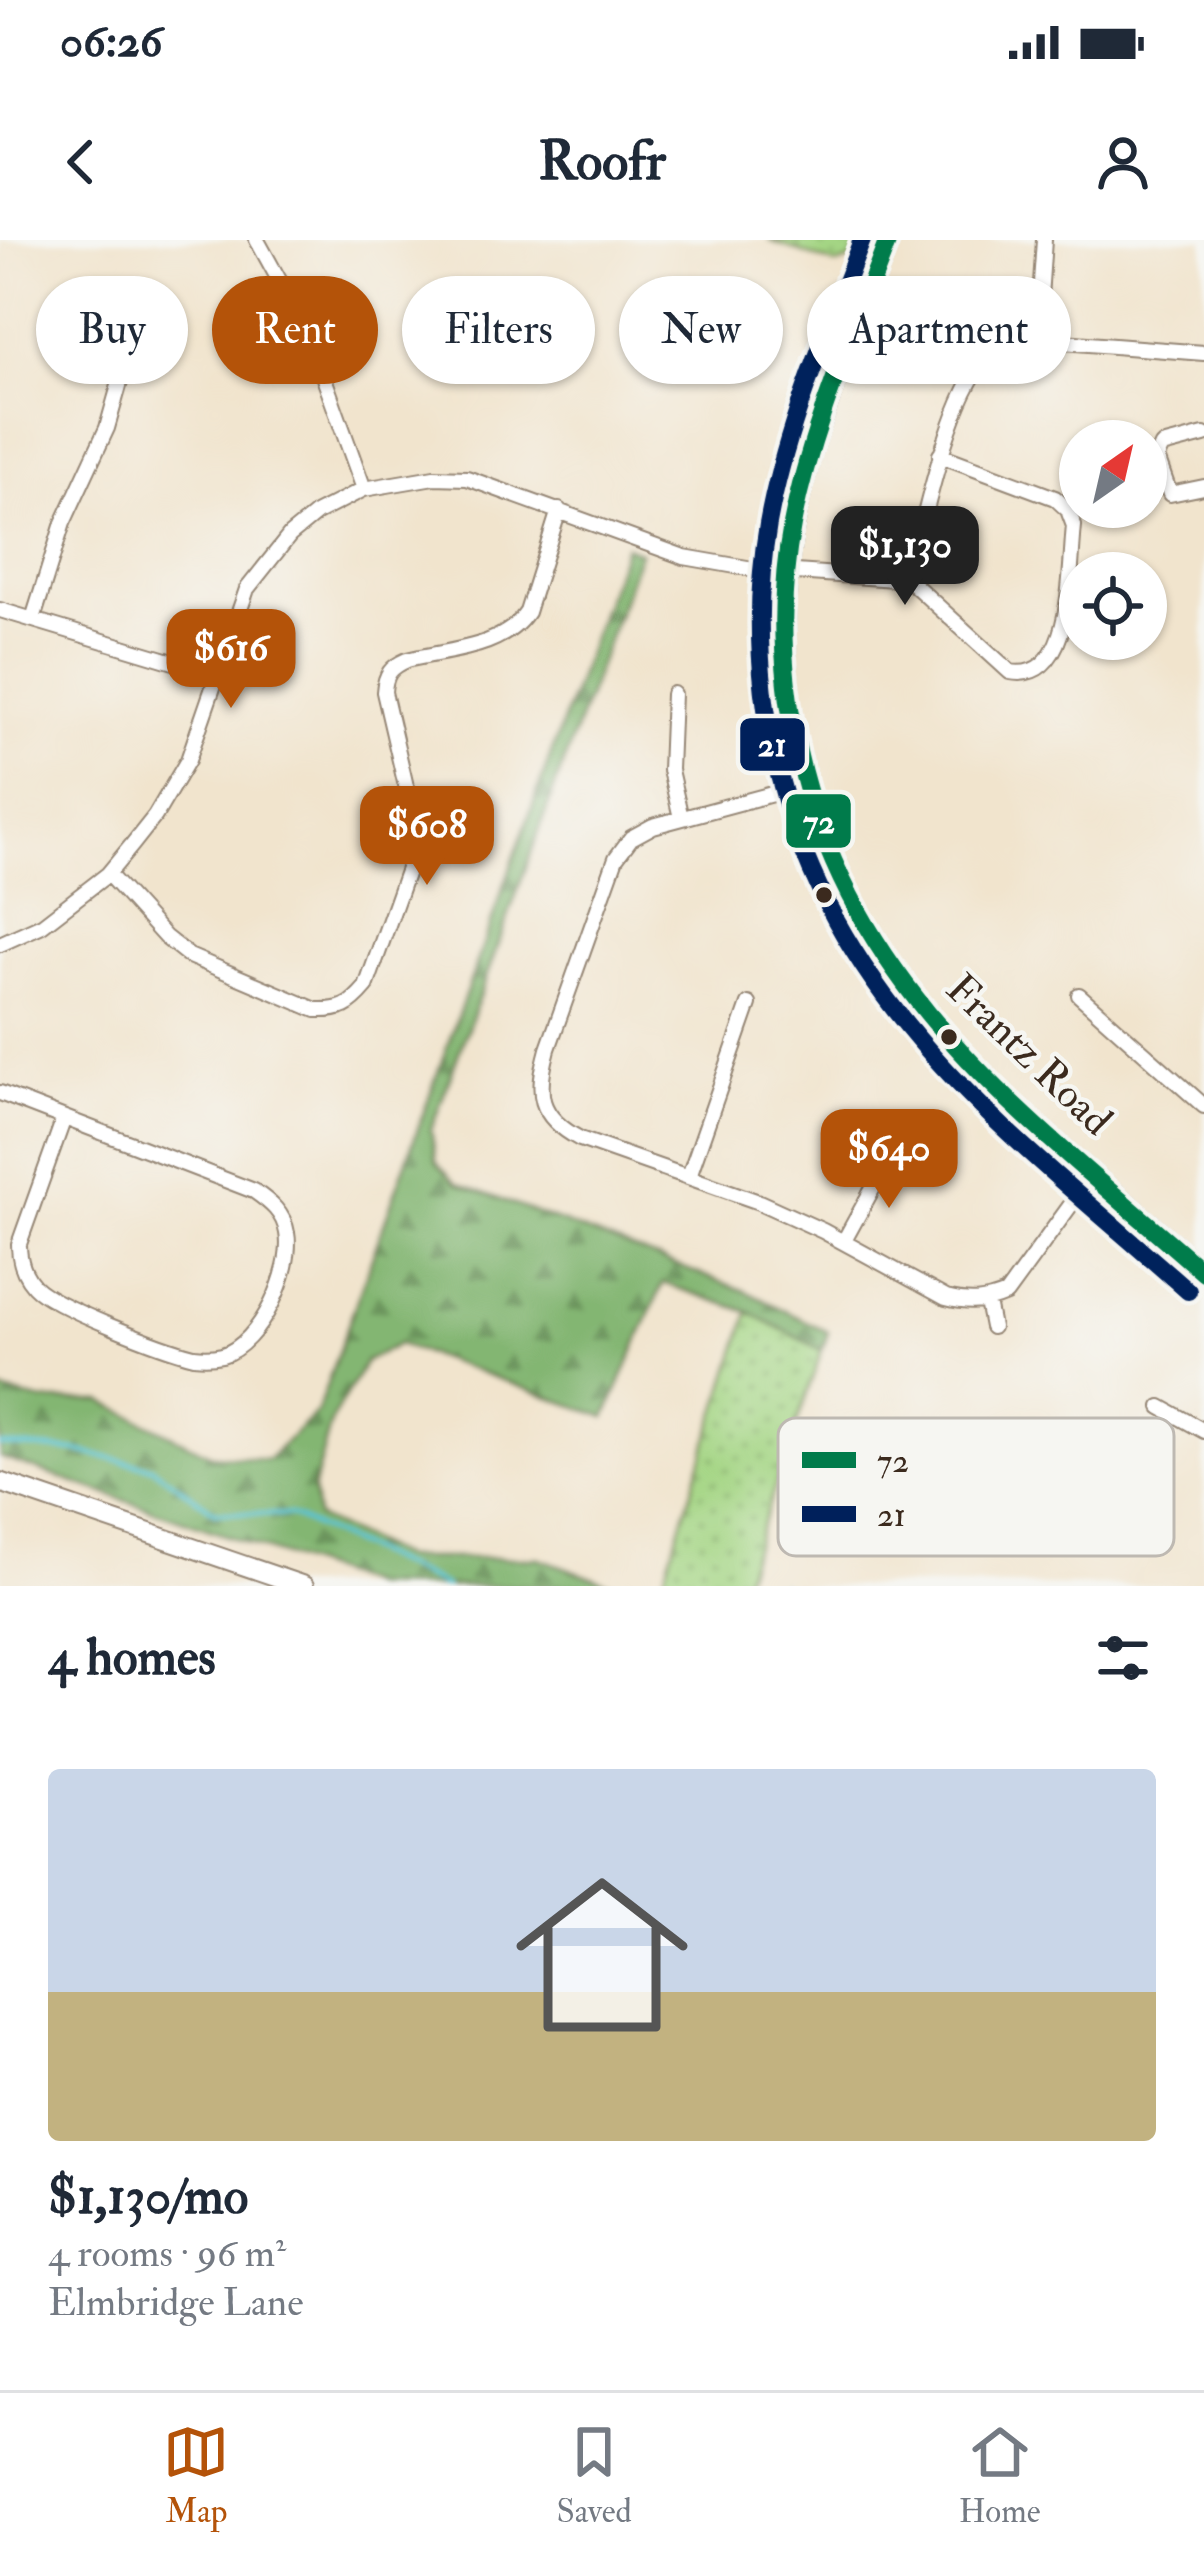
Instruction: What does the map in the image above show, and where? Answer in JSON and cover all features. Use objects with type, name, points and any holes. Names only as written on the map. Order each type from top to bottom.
[{"type":"main road","name":"Frantz Road","points":[[888,240],[813,446],[786,570],[787,685],[806,784],[844,884],[894,973],[992,1085],[1204,1273]]},
{"type":"main road","points":[[0,1505],[3,1484],[304,1586]]},
{"type":"street","points":[[257,240],[307,331],[364,489]]},
{"type":"street","points":[[1041,276],[1044,240]]},
{"type":"street","points":[[1071,343],[1204,353]]},
{"type":"street","points":[[33,620],[63,523],[107,428],[119,384]]},
{"type":"street","points":[[909,580],[940,455],[970,384]]},
{"type":"street","points":[[1204,435],[1162,446],[1157,457],[1170,494],[1204,488]]},
{"type":"street","points":[[0,944],[42,925],[108,874],[155,816],[188,760],[247,589],[290,535],[317,513],[364,489],[434,477],[467,478],[684,557],[753,569],[909,580],[1010,672],[1025,675],[1040,670],[1063,634],[1074,526],[1068,509],[1055,499],[940,455]]},
{"type":"street","points":[[108,874],[165,937],[189,956],[316,1010],[335,1011],[354,1002],[366,987],[416,846],[384,692],[385,677],[407,660],[504,637],[518,626],[559,510]]},
{"type":"street","points":[[0,610],[217,675]]},
{"type":"street","points":[[673,694],[670,770],[681,818]]},
{"type":"street","points":[[806,784],[681,818],[631,838],[616,858],[548,1048],[540,1078],[544,1108],[559,1127],[580,1139],[759,1202],[966,1304],[1006,1294],[1094,1173]]},
{"type":"street","points":[[1079,995],[1204,1106]]},
{"type":"street","points":[[689,1176],[749,1004]]},
{"type":"street","points":[[0,1093],[254,1191],[271,1202],[282,1218],[288,1252],[267,1316],[246,1343],[221,1355],[194,1356],[55,1303],[32,1285],[19,1257],[19,1244],[64,1118]]},
{"type":"street","points":[[844,1241],[890,1157]]},
{"type":"street","points":[[987,1302],[992,1327]]},
{"type":"street","points":[[1161,1407],[1204,1431]]},
{"type":"green space","points":[[768,240],[859,240],[851,260],[836,265]]},
{"type":"green space","points":[[625,546],[640,552],[431,1130],[436,1161],[456,1183],[745,1291],[828,1332],[822,1350],[749,1312],[663,1283],[606,1417],[399,1344],[366,1361],[332,1419],[313,1488],[317,1517],[404,1558],[539,1558],[617,1586],[371,1586],[0,1457],[0,1391],[44,1401],[102,1401],[211,1455],[267,1460],[317,1412]]},
{"type":"green space","points":[[749,1312],[822,1350],[799,1418],[778,1418],[778,1478],[741,1586],[661,1586]]},
{"type":"waterway","points":[[0,1445],[75,1451],[152,1467],[215,1512],[290,1515],[445,1586]]},
{"type":"transit line","name":"21","points":[[862,240],[796,415],[764,553],[760,641],[765,700],[775,758],[801,846],[838,924],[883,994],[935,1058],[993,1118],[1188,1291]]},
{"type":"transit line","name":"72","points":[[888,240],[821,416],[788,553],[784,610],[788,696],[798,752],[824,838],[860,914],[904,983],[956,1046],[1074,1160],[1204,1273]]}]
